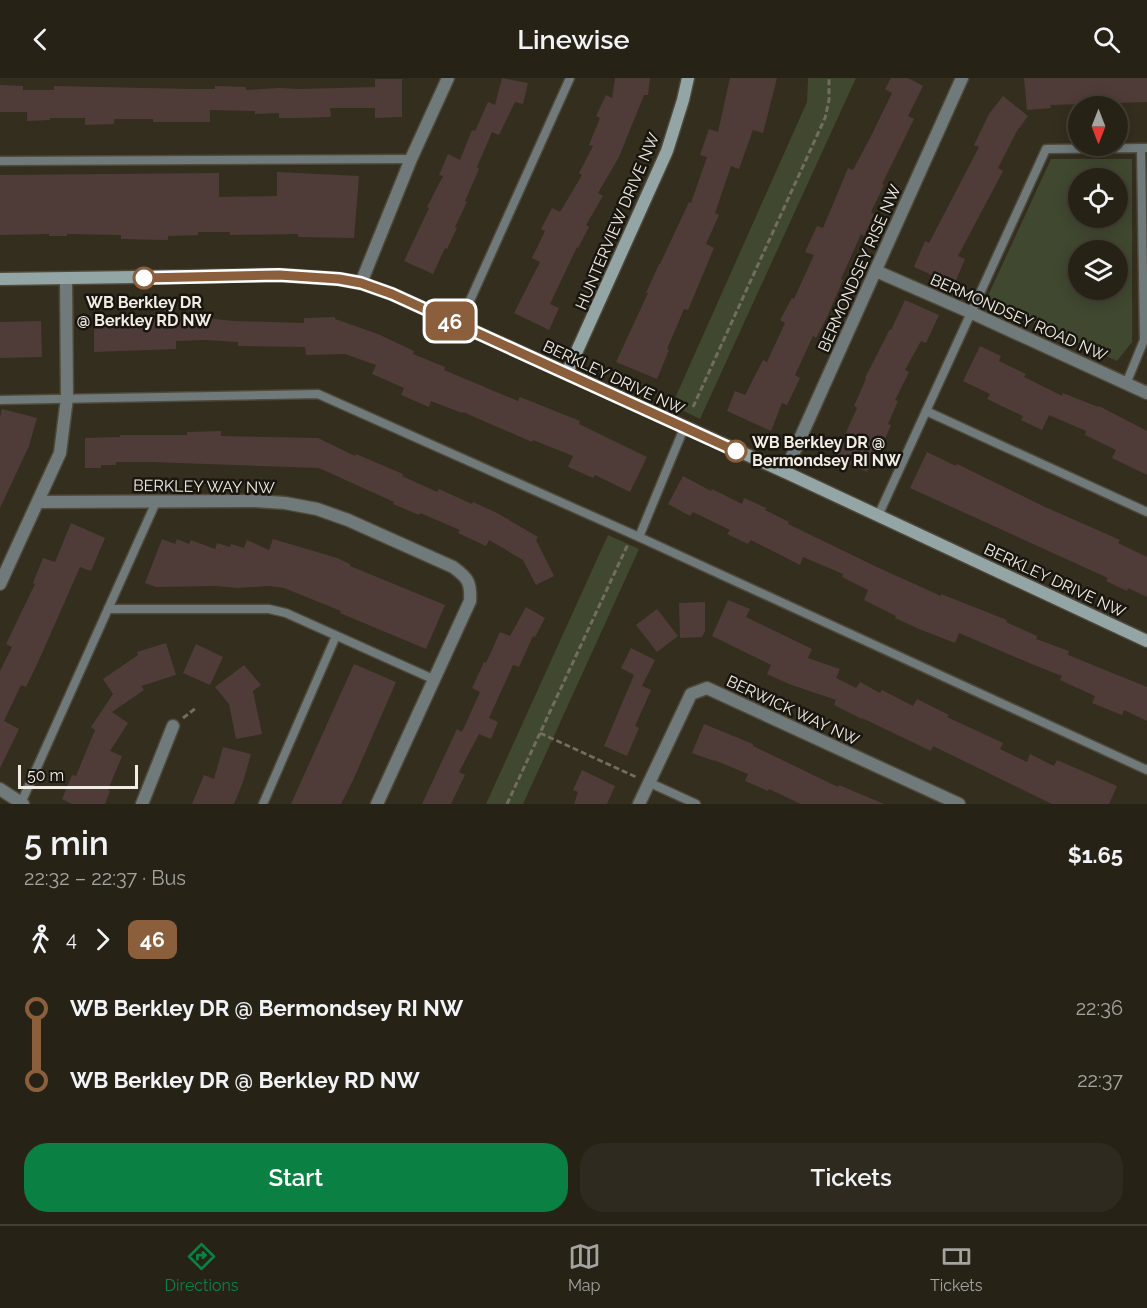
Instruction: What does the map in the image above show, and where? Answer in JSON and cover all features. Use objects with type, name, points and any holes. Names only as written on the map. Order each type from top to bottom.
[{"type":"street","points":[[361,283],[411,159],[448,78]]},
{"type":"street","name":"HUNTERVIEW DRIVE NW","points":[[567,373],[667,151],[688,78]]},
{"type":"street","name":"BERMONDSEY RISE NW","points":[[785,472],[962,78]]},
{"type":"street","name":"BERMONDSEY ROAD NW","points":[[876,272],[1147,393]]},
{"type":"street","name":"BERKLEY DRIVE NW","points":[[0,279],[279,275],[339,279],[361,283],[392,294],[785,472],[1147,641]]},
{"type":"street","points":[[0,584],[60,453],[67,398],[66,279]]},
{"type":"street","name":"BERKLEY WAY NW","points":[[38,502],[255,501],[317,509],[348,520],[453,567],[466,576],[471,589],[470,601],[377,804]]},
{"type":"street","name":"BERWICK WAY NW","points":[[639,804],[692,694],[707,688],[959,804]]},
{"type":"street","points":[[142,804],[173,726]]},
{"type":"street","points":[[0,789],[22,803]]},
{"type":"lane","points":[[459,325],[570,78]]},
{"type":"lane","points":[[878,516],[1046,149],[1144,148],[1143,340],[1126,384]]},
{"type":"lane","points":[[0,161],[411,159]]},
{"type":"lane","points":[[0,400],[318,394],[636,535],[1147,770]]},
{"type":"lane","points":[[926,411],[1147,512]]},
{"type":"lane","points":[[636,535],[684,428]]},
{"type":"lane","points":[[22,803],[156,502]]},
{"type":"lane","points":[[108,609],[269,609],[286,613],[433,679]]},
{"type":"lane","points":[[263,804],[336,636]]},
{"type":"lane","points":[[648,782],[696,804]]},
{"type":"path","points":[[693,407],[825,118],[829,100],[829,78]]},
{"type":"path","points":[[507,804],[636,535]]},
{"type":"path","points":[[540,733],[648,782]]},
{"type":"green space","points":[[808,78],[856,78],[700,419],[672,405],[807,102]]},
{"type":"green space","points":[[1051,159],[1132,159],[1132,342],[1117,361],[986,300]]},
{"type":"green space","points":[[608,535],[639,549],[523,804],[486,804]]},
{"type":"building","points":[[502,78],[528,83],[523,104],[515,102],[499,135],[492,132],[477,167],[479,169],[465,201],[467,202],[455,227],[457,228],[433,274],[404,261],[443,176],[439,175],[448,154],[460,160],[472,130],[475,131],[488,102],[495,105]]},
{"type":"building","points":[[615,78],[650,78],[648,95],[644,95],[619,157],[598,193],[603,196],[586,225],[589,227],[550,304],[559,308],[549,330],[514,313],[540,262],[532,258],[545,231],[541,229],[552,208],[560,212],[582,175],[579,173],[593,146],[589,145],[600,118],[596,116],[606,95],[612,98]]},
{"type":"building","points":[[730,78],[777,78],[763,133],[753,130],[739,169],[731,166],[715,213],[719,215],[706,244],[714,248],[688,310],[684,309],[657,379],[616,362],[659,264],[689,202],[691,203],[707,157],[700,155],[709,129],[718,132]]},
{"type":"building","points":[[891,78],[908,78],[923,86],[908,116],[914,119],[882,184],[884,185],[871,212],[874,214],[864,236],[861,234],[827,317],[816,338],[813,336],[795,375],[800,378],[787,405],[782,403],[771,431],[727,411],[735,391],[745,395],[763,360],[767,362],[785,323],[780,320],[792,298],[794,299],[814,255],[805,252],[817,226],[823,228],[848,168],[853,170],[870,138],[892,93],[885,89]]},
{"type":"building","points":[[1024,78],[1147,78],[1147,102],[1128,103],[1128,96],[1068,96],[1068,104],[1050,105],[1051,108],[1027,110]]},
{"type":"building","points":[[375,79],[402,79],[402,117],[375,118],[375,108],[330,108],[331,117],[299,118],[279,118],[279,113],[255,114],[255,111],[210,110],[210,122],[114,119],[114,124],[85,125],[85,118],[50,118],[50,120],[27,121],[27,112],[0,112],[0,85],[23,86],[23,90],[54,90],[54,86],[215,89],[215,86],[246,87],[246,90],[375,87]]},
{"type":"building","points":[[1003,96],[1028,116],[1017,131],[998,168],[1003,171],[958,256],[965,259],[954,285],[914,267],[925,241],[929,243],[979,147],[974,145],[989,114]]},
{"type":"building","points":[[277,172],[359,176],[354,238],[298,237],[298,234],[230,235],[230,232],[198,232],[198,235],[168,236],[168,240],[121,239],[121,235],[0,235],[0,175],[219,173],[219,197],[277,196]]},
{"type":"building","points":[[905,300],[939,315],[926,343],[921,341],[905,370],[909,372],[895,400],[898,401],[888,424],[891,425],[867,472],[833,457],[857,408],[854,406],[865,378]]},
{"type":"building","points":[[152,314],[175,314],[175,318],[304,323],[304,318],[335,317],[335,319],[378,334],[414,351],[413,354],[445,367],[444,370],[518,401],[520,397],[580,421],[579,424],[647,457],[630,492],[595,475],[593,478],[568,467],[573,456],[533,440],[532,442],[463,412],[431,401],[429,407],[401,395],[404,388],[372,374],[376,365],[345,354],[306,355],[305,347],[238,346],[238,342],[205,340],[176,341],[176,349],[94,352],[94,320],[152,318]]},
{"type":"building","points":[[41,321],[42,357],[0,358],[0,322]]},
{"type":"building","points":[[980,346],[1001,356],[999,361],[1026,374],[1024,377],[1062,396],[1063,393],[1099,406],[1147,431],[1147,475],[1112,458],[1116,450],[1085,435],[1086,431],[1049,415],[1042,430],[1021,420],[1023,416],[987,399],[990,394],[963,381]]},
{"type":"building","points":[[2,409],[37,418],[29,446],[0,508],[0,417]]},
{"type":"building","points":[[221,431],[221,436],[318,438],[355,456],[356,454],[403,474],[402,476],[437,492],[439,489],[472,504],[473,502],[538,537],[536,540],[554,576],[536,585],[523,560],[489,540],[486,546],[458,533],[460,530],[393,504],[394,502],[319,468],[116,462],[116,465],[101,465],[101,468],[85,468],[85,438],[120,437],[120,435],[187,435],[187,432]]},
{"type":"building","points":[[927,452],[1120,540],[1118,543],[1147,557],[1147,597],[1128,588],[1127,591],[1106,581],[1108,578],[910,488]]},
{"type":"building","points":[[683,476],[742,504],[744,498],[766,508],[765,510],[789,522],[788,524],[879,568],[941,596],[941,594],[1007,620],[1006,622],[1037,636],[1036,639],[1069,651],[1068,655],[1147,687],[1147,721],[1124,710],[1122,715],[1092,703],[1095,696],[1060,680],[1062,676],[959,633],[955,643],[895,618],[896,616],[864,600],[868,590],[842,577],[843,574],[803,557],[800,565],[751,540],[748,544],[727,534],[730,530],[693,512],[690,516],[668,504]]},
{"type":"building","points":[[71,523],[105,538],[91,571],[80,567],[26,687],[21,685],[4,721],[19,729],[0,768],[0,671],[12,647],[6,644],[35,584],[33,583],[43,558],[55,562]]},
{"type":"building","points":[[162,539],[175,544],[177,539],[189,544],[191,540],[215,549],[217,543],[244,548],[247,540],[269,550],[273,539],[337,558],[350,566],[445,605],[426,649],[284,588],[269,586],[156,587],[145,583]]},
{"type":"building","points":[[728,600],[750,609],[746,617],[812,649],[808,658],[840,669],[836,678],[856,688],[860,682],[913,706],[917,699],[949,715],[947,717],[1003,743],[1000,749],[1027,762],[1030,754],[1054,766],[1057,760],[1117,786],[1109,804],[1052,804],[933,746],[931,751],[862,719],[834,705],[836,700],[767,674],[771,665],[712,636]]},
{"type":"building","points":[[705,602],[705,631],[702,637],[680,638],[679,603]]},
{"type":"building","points":[[526,607],[545,618],[535,637],[533,636],[519,667],[513,665],[489,718],[498,722],[491,739],[479,734],[459,772],[465,775],[451,804],[422,804],[457,729],[462,732],[480,692],[472,688],[484,662],[486,663],[500,632],[510,636]]},
{"type":"building","points":[[657,609],[678,636],[657,652],[636,625]]},
{"type":"building","points":[[166,643],[176,675],[141,686],[144,690],[112,712],[128,723],[110,751],[122,756],[108,790],[110,791],[105,804],[72,804],[62,799],[72,775],[76,776],[95,730],[91,727],[113,694],[103,679],[138,655],[137,652]]},
{"type":"building","points":[[196,644],[223,657],[210,685],[183,673]]},
{"type":"building","points":[[631,648],[655,660],[642,686],[651,690],[635,726],[639,728],[627,756],[604,746],[634,675],[621,668]]},
{"type":"building","points":[[354,664],[396,682],[354,778],[341,804],[291,804]]},
{"type":"building","points":[[244,665],[261,685],[253,691],[262,734],[236,739],[229,704],[215,687]]},
{"type":"building","points":[[704,724],[753,744],[838,787],[839,785],[884,804],[801,804],[745,781],[748,774],[692,753]]},
{"type":"building","points":[[223,747],[251,754],[234,804],[192,804],[204,775],[214,779]]},
{"type":"building","points":[[582,770],[615,786],[607,804],[574,804],[578,792],[573,790]]},
{"type":"bus line","name":"46","points":[[144,278],[279,275],[339,279],[361,283],[392,294],[736,451]]},
{"type":"place","name":"WB Berkley DR @ Berkley RD NW","points":[[144,278]]},
{"type":"place","name":"WB Berkley DR @ Bermondsey RI NW","points":[[736,451]]}]
